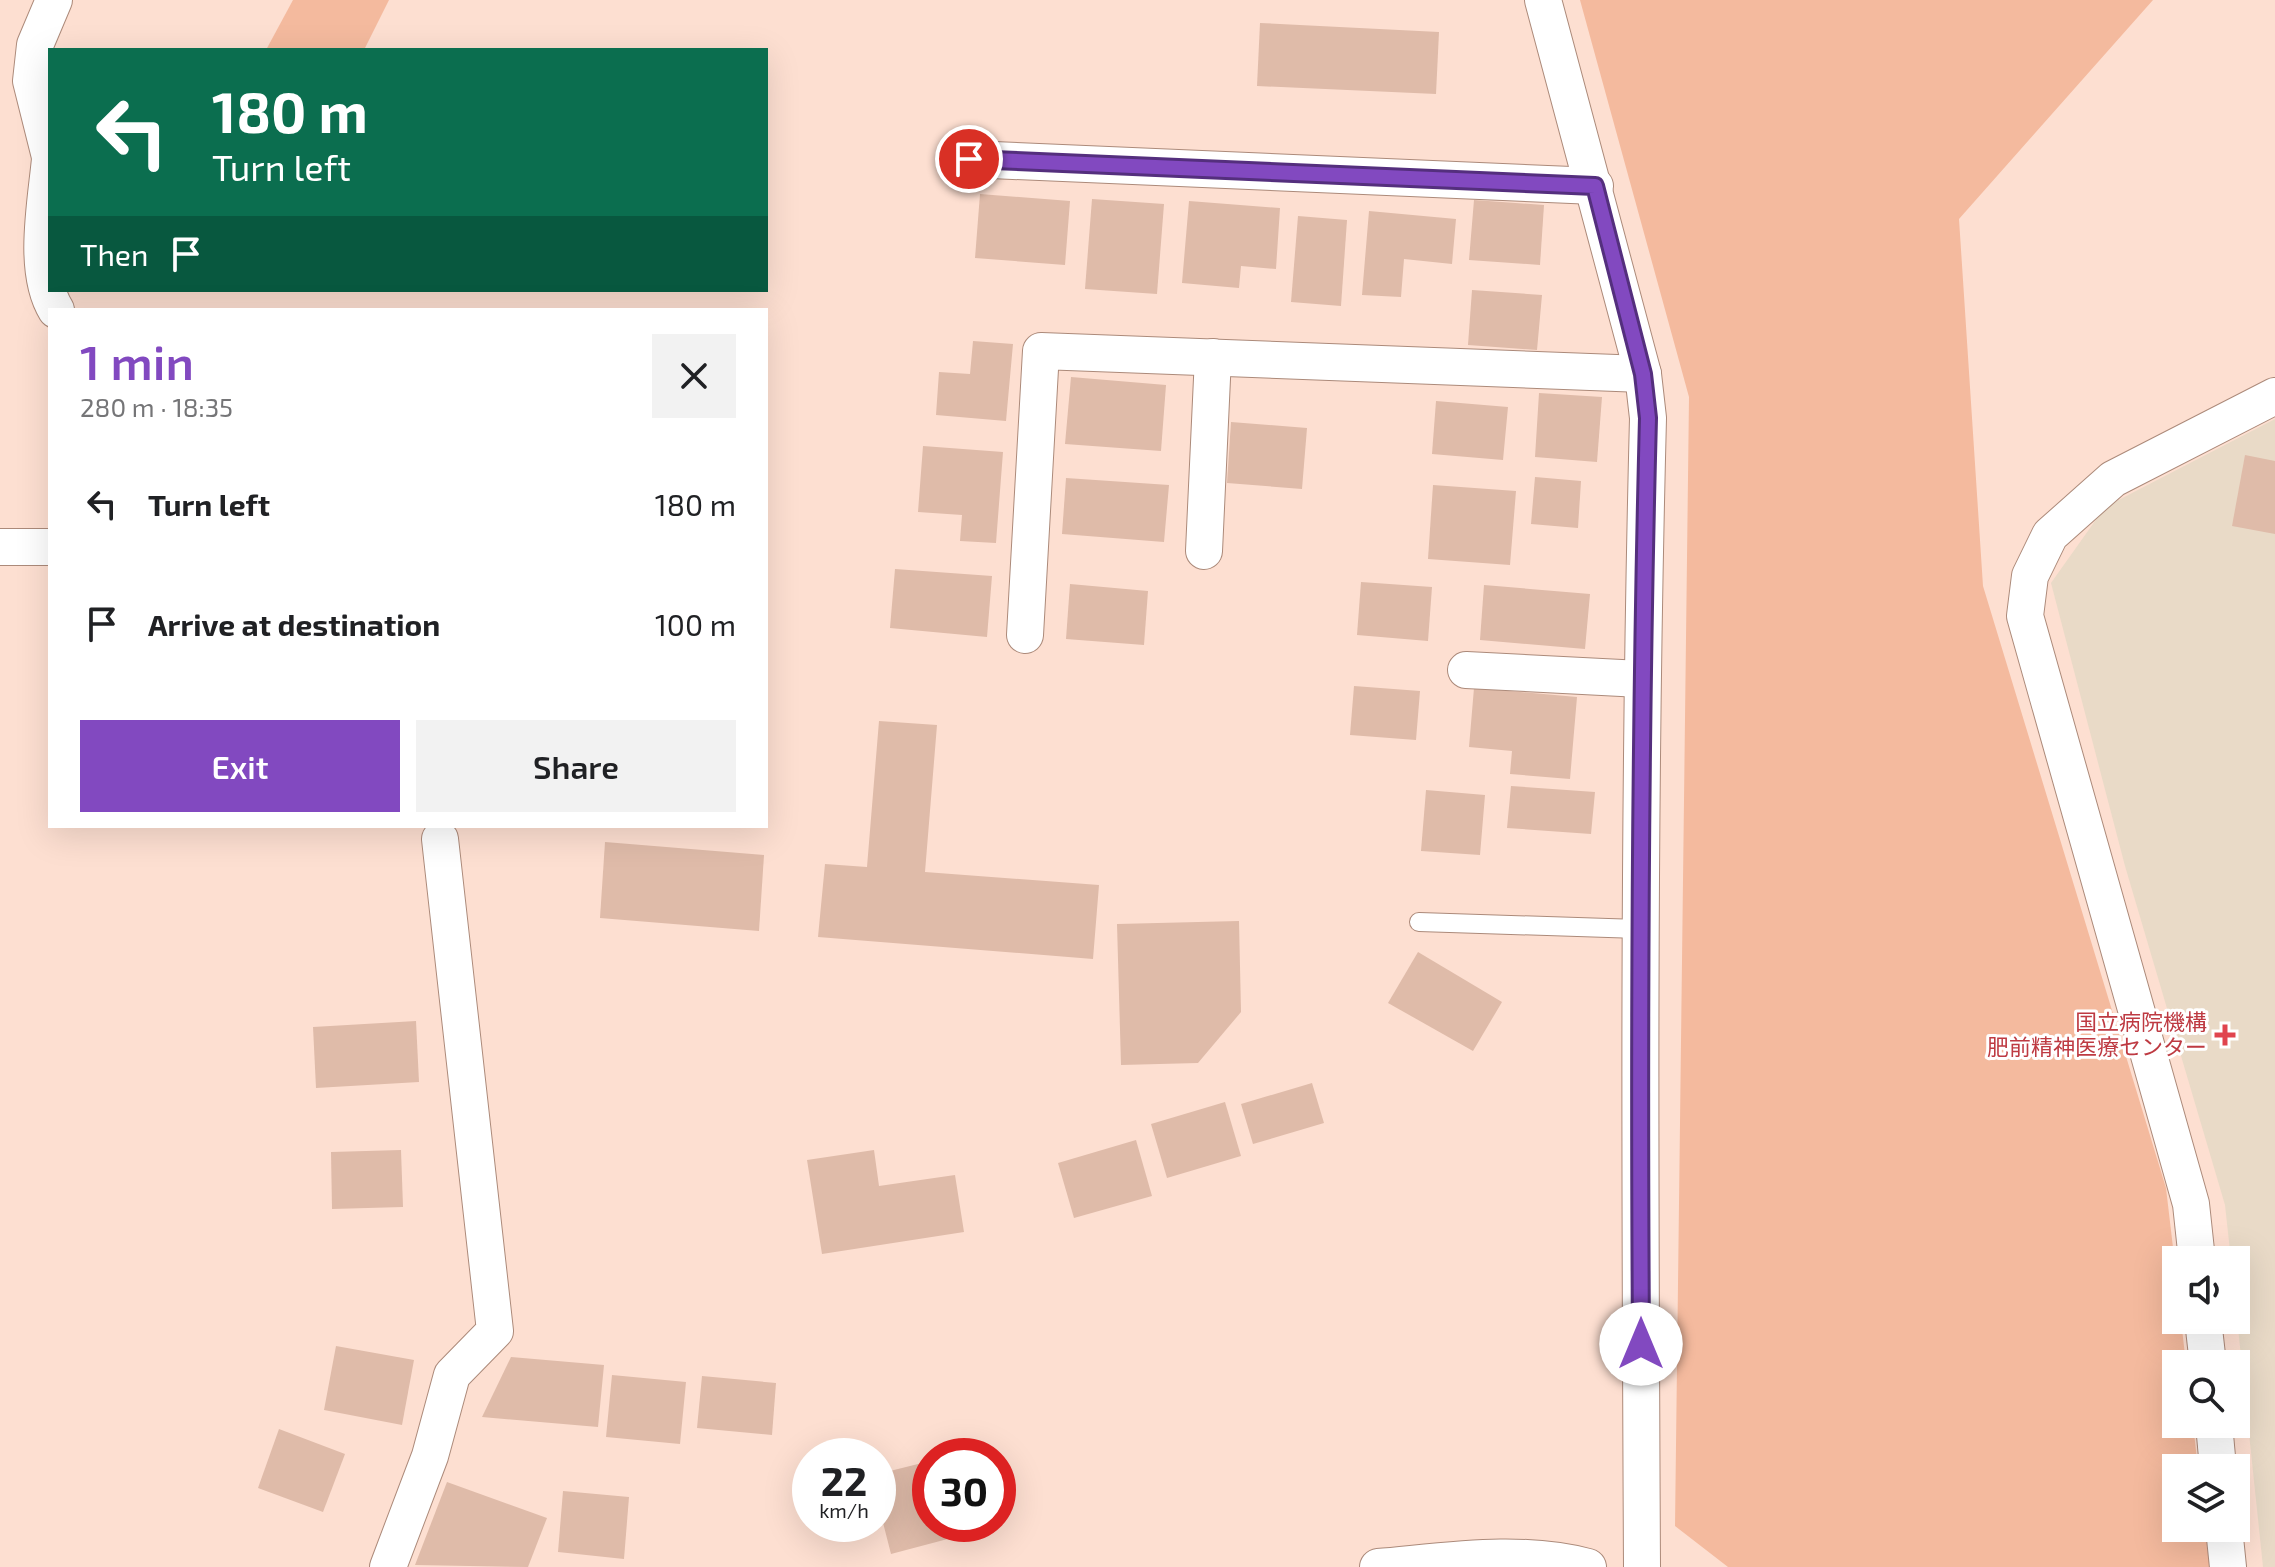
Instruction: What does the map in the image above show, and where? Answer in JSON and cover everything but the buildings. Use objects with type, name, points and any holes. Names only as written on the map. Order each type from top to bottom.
[{"type":"street","points":[[48,150],[31,81],[35,45],[54,0]]},
{"type":"street","points":[[1543,0],[1643,374],[1648,418],[1641,679],[1639,929],[1642,1567]]},
{"type":"street","points":[[969,159],[1595,186]]},
{"type":"street","points":[[48,182],[43,241],[44,271],[48,284]]},
{"type":"street","points":[[1025,635],[1041,351],[1643,374]]},
{"type":"street","points":[[1204,551],[1213,357]]},
{"type":"street","points":[[2196,1246],[2191,1204],[2025,616],[2030,576],[2050,535],[2113,479],[2275,396]]},
{"type":"street","points":[[0,547],[48,547]]},
{"type":"street","points":[[1466,670],[1641,679]]},
{"type":"street","points":[[388,1567],[430,1456],[452,1375],[495,1331],[440,839]]},
{"type":"street","points":[[2225,1542],[2228,1567]]},
{"type":"street","points":[[1378,1567],[1505,1558],[1556,1559],[1588,1567]]},
{"type":"lane","points":[[1419,922],[1639,929]]},
{"type":"shaded area","points":[[293,0],[389,0],[365,48],[267,48]]},
{"type":"shaded area","points":[[1580,0],[2153,0],[1959,219],[1983,586],[2166,1188],[2173,1246],[2162,1246],[2162,1334],[2183,1334],[2184,1350],[2162,1350],[2162,1438],[2195,1438],[2196,1454],[2162,1454],[2162,1542],[2207,1542],[2210,1567],[1728,1567],[1675,1526],[1689,397]]},
{"type":"shaded area","name":"国立病院機構 肥前精神医療センター","points":[[2275,419],[2275,1567],[2263,1567],[2250,1438],[2250,1350],[2240,1350],[2239,1334],[2250,1334],[2250,1246],[2229,1246],[2225,1205],[2125,866],[2051,583],[2105,507]]},
{"type":"place","name":"国立病院機構 肥前精神医療センター","points":[[2225,1035]]},
{"type":"route","points":[[969,159],[1595,186],[1643,374],[1648,418],[1641,679],[1639,929],[1641,1344]]}]
